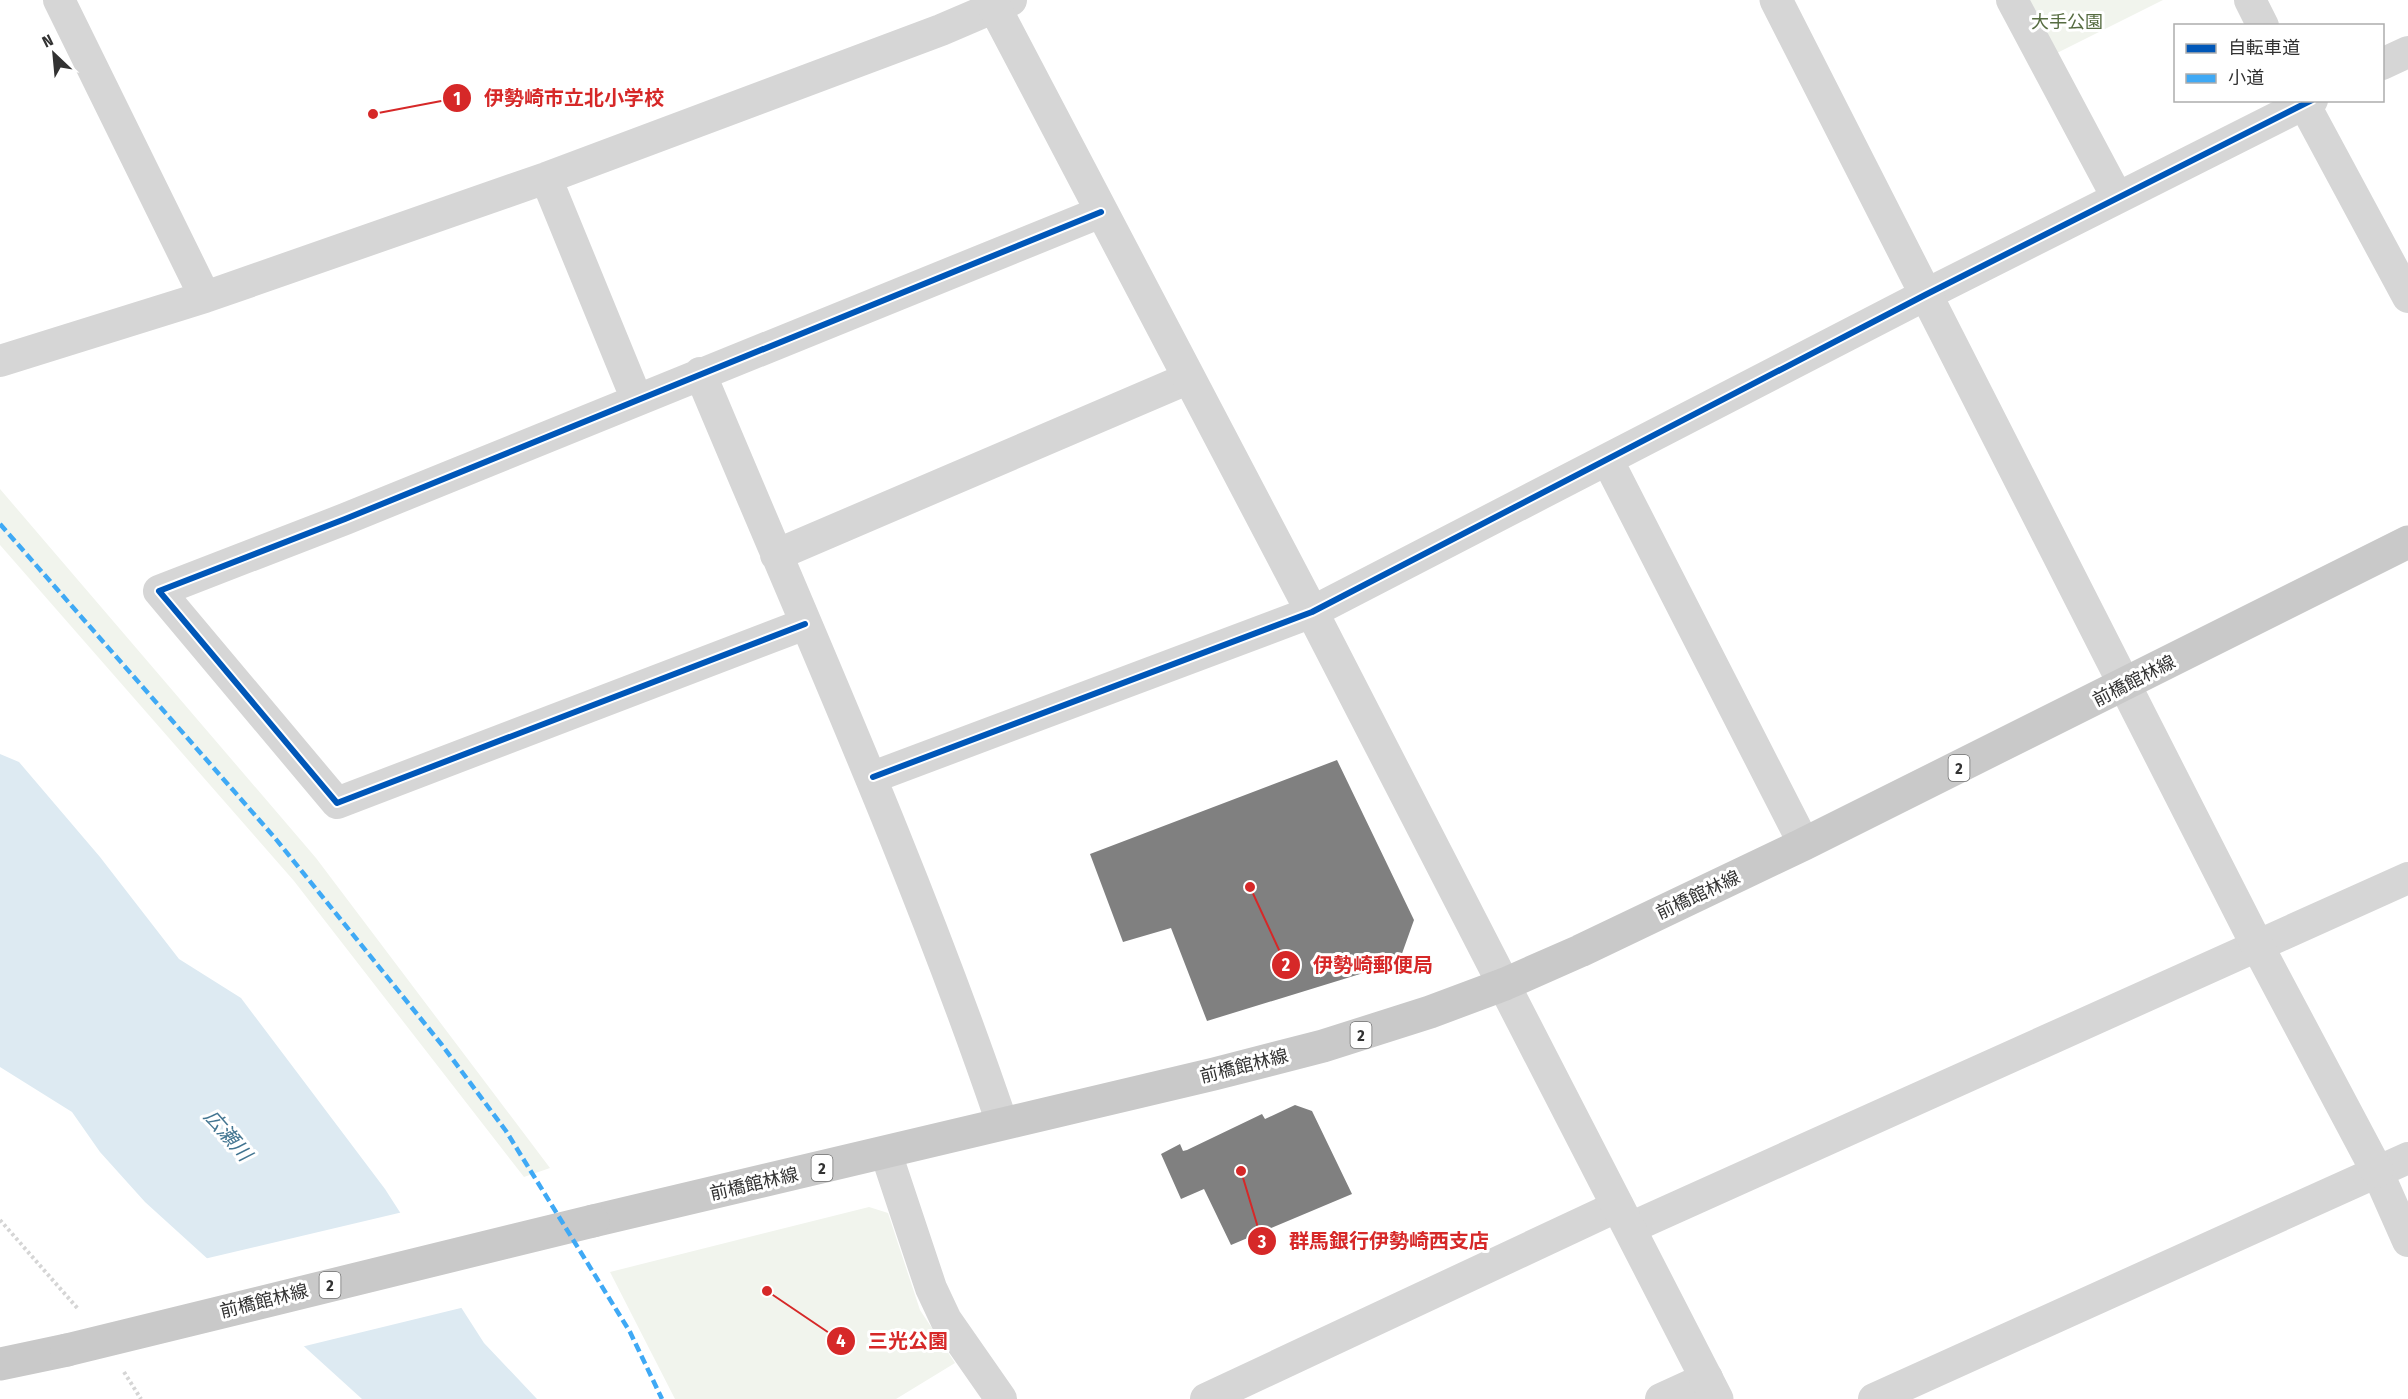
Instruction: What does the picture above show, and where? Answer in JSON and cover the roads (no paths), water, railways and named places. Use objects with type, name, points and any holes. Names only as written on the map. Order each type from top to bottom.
[{"type":"main road","name":"前橋館林線","points":[[0,1364],[67,1350],[593,1221],[886,1153],[1323,1046],[1406,1021],[1505,984],[1804,844],[2125,686],[2408,542]]},
{"type":"street","points":[[59,0],[205,297]]},
{"type":"street","points":[[1776,0],[2257,945],[2377,1171],[2408,1241]]},
{"type":"street","points":[[2012,0],[2117,197]]},
{"type":"street","points":[[2250,0],[2263,24]]},
{"type":"street","points":[[0,361],[205,297],[546,178],[1003,4],[1101,212],[1312,612],[1712,1389],[1661,1399]]},
{"type":"street","points":[[2384,63],[2408,51]]},
{"type":"street","points":[[873,777],[1312,612],[1608,461],[1925,295],[2306,102],[2408,297]]},
{"type":"street","points":[[546,178],[637,400]]},
{"type":"street","points":[[805,624],[337,803],[159,591],[1101,212]]},
{"type":"street","points":[[700,373],[805,624],[873,777],[1002,1123]]},
{"type":"street","points":[[776,555],[1189,378]]},
{"type":"street","points":[[1608,461],[1804,844]]},
{"type":"street","points":[[1206,1399],[2408,878]]},
{"type":"street","points":[[886,1153],[931,1288],[941,1309],[1001,1399]]},
{"type":"street","points":[[1874,1399],[2408,1158]]},
{"type":"water","name":"広瀬川","points":[[0,754],[19,762],[100,857],[179,959],[241,998],[385,1189],[484,1343],[537,1399],[362,1399],[145,1202],[100,1152],[72,1112],[0,1067]]},
{"type":"place","name":"伊勢崎市立北小学校","points":[[373,114]]},
{"type":"place","name":"伊勢崎郵便局","points":[[1250,887]]},
{"type":"place","name":"群馬銀行伊勢崎西支店","points":[[1241,1171]]},
{"type":"place","name":"三光公園","points":[[767,1291]]},
{"type":"park label","name":"大手公園","points":[[2067,22]]}]
